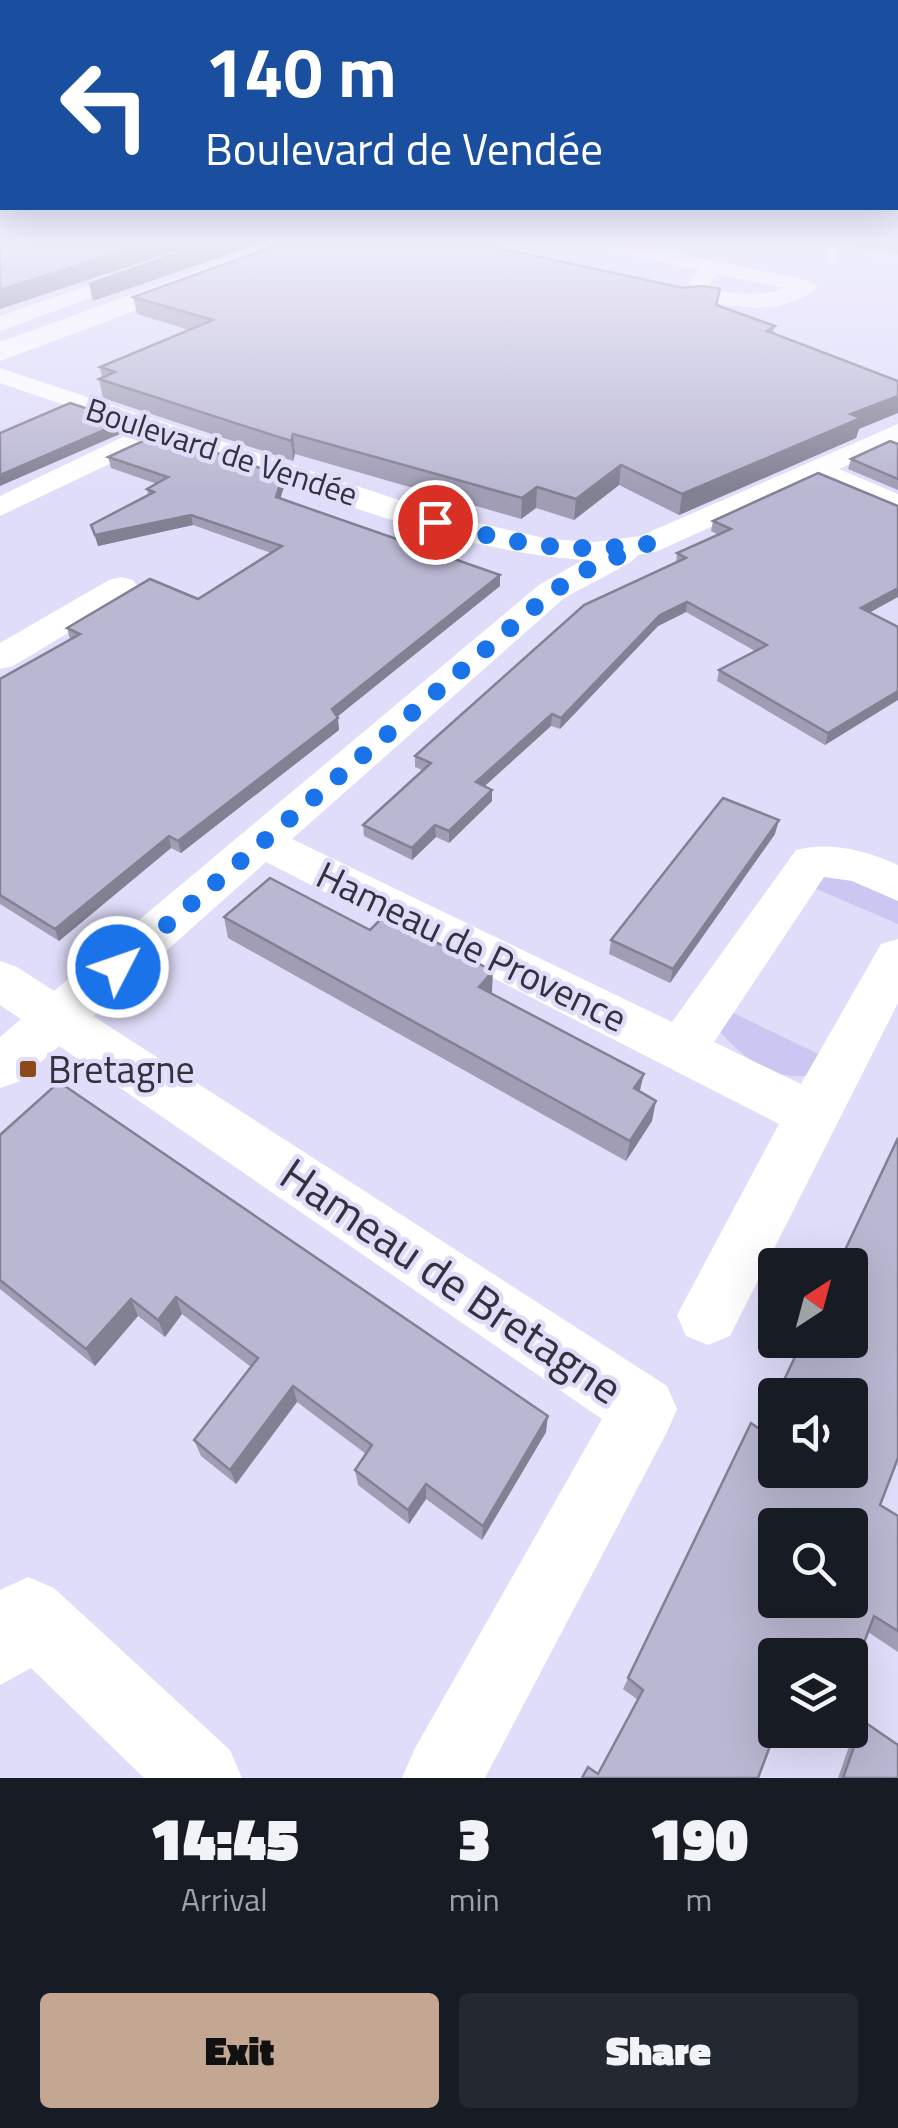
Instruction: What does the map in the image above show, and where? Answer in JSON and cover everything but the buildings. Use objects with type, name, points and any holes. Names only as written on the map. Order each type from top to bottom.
[{"type":"street","points":[[0,352],[79,323]]},
{"type":"street","name":"Boulevard de Vendée","points":[[0,375],[435,522],[548,548],[595,551],[647,544],[898,432]]},
{"type":"street","points":[[0,507],[159,430]]},
{"type":"street","points":[[814,468],[898,505]]},
{"type":"street","points":[[0,1067],[552,592],[584,571],[647,544]]},
{"type":"street","points":[[0,658],[121,586]]},
{"type":"street","points":[[0,622],[34,638]]},
{"type":"street","name":"Hameau de Provence","points":[[262,842],[812,1115]]},
{"type":"street","points":[[681,1050],[812,861],[838,861],[874,870],[898,885]]},
{"type":"street","points":[[708,1316],[898,957]]},
{"type":"street","points":[[0,980],[60,1017]]},
{"type":"street","name":"Hameau de Bretagne","points":[[60,1017],[644,1409],[442,1778]]},
{"type":"street","points":[[0,1647],[28,1614],[202,1778]]},
{"type":"shaded area","points":[[827,872],[870,880],[898,900],[898,924],[798,881]]},
{"type":"shaded area","points":[[713,1003],[839,1064],[802,1076],[769,1070],[740,1051],[713,1024]]},
{"type":"place","name":"Bretagne","points":[[28,1069]]},
{"type":"route","points":[[118,967],[552,592],[584,571],[647,544],[595,551],[548,548],[435,522]]}]
